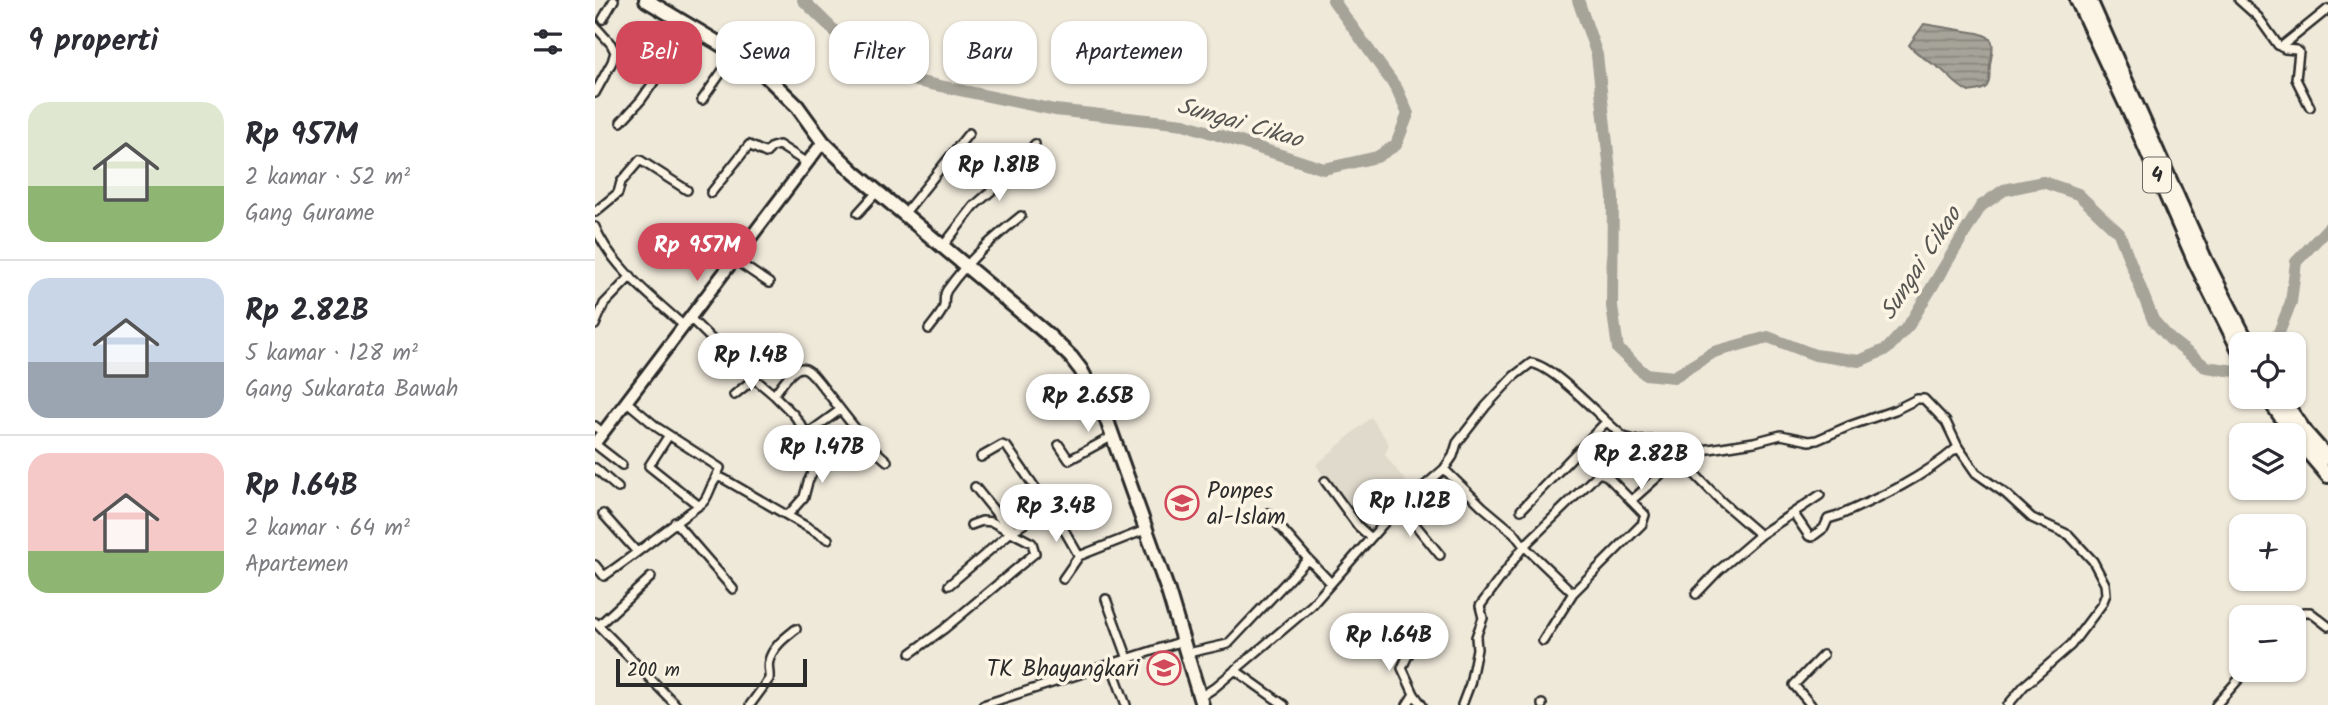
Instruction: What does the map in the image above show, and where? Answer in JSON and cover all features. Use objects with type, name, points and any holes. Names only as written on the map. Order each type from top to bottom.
[{"type":"highway","points":[[646,0],[680,21]]},
{"type":"highway","name":"4","points":[[2077,0],[2195,262],[2235,332]]},
{"type":"highway","name":"4","points":[[2089,0],[2237,332]]},
{"type":"highway","points":[[775,84],[797,106],[823,142],[877,192],[1071,357],[1092,387],[1113,436],[1168,592],[1182,646],[1201,701]]},
{"type":"highway","points":[[2289,409],[2328,458]]},
{"type":"highway","points":[[2306,450],[2328,475]]},
{"type":"street","points":[[603,19],[614,0]]},
{"type":"street","points":[[2239,0],[2258,17],[2275,43],[2299,52],[2296,79],[2310,107]]},
{"type":"street","points":[[2281,47],[2328,9]]},
{"type":"street","points":[[595,93],[615,52],[596,29]]},
{"type":"street","points":[[702,100],[716,79]]},
{"type":"street","points":[[621,121],[652,84]]},
{"type":"street","points":[[904,214],[969,133]]},
{"type":"street","points":[[622,465],[595,444],[599,429],[627,402],[823,142]]},
{"type":"street","points":[[943,246],[974,206],[1012,173],[1035,144]]},
{"type":"street","points":[[711,193],[749,145],[766,153],[772,146],[779,145],[807,163]]},
{"type":"street","points":[[595,212],[618,193],[621,182],[640,160],[687,190]]},
{"type":"street","points":[[859,213],[877,192]]},
{"type":"street","points":[[929,329],[943,307],[943,296],[966,265],[1021,216]]},
{"type":"street","points":[[595,227],[605,246],[631,276],[774,395],[794,415],[821,454],[804,497],[788,515]]},
{"type":"street","points":[[735,260],[769,283]]},
{"type":"street","points":[[595,325],[604,304],[631,276]]},
{"type":"street","points":[[1201,701],[1302,614],[1400,506],[1444,469],[1454,456],[1457,443],[1486,406],[1514,376],[1531,363],[1537,363],[1559,379],[1624,437],[1638,441],[1659,440],[1760,535]]},
{"type":"street","points":[[774,395],[799,368],[804,369],[818,381],[874,450],[887,461]]},
{"type":"street","points":[[734,395],[755,378]]},
{"type":"street","points":[[1631,501],[1677,455],[1781,435],[1817,440],[1895,411],[1920,398],[1926,401],[1946,422],[1958,447],[1976,473],[2006,494],[2032,518],[2069,535],[2093,561],[2105,584],[2106,594],[2102,604],[2078,637],[2056,660],[2024,686],[2008,705]]},
{"type":"street","points":[[595,565],[604,576],[705,500],[720,468],[653,424],[627,402]]},
{"type":"street","points":[[807,434],[840,410]]},
{"type":"street","points":[[1521,510],[1606,422]]},
{"type":"street","points":[[669,435],[649,466],[698,505]]},
{"type":"street","points":[[1059,445],[1069,460],[1113,436]]},
{"type":"street","points":[[1605,475],[1638,441]]},
{"type":"street","points":[[981,457],[1005,445],[1079,556]]},
{"type":"street","points":[[1794,514],[1812,537],[1824,528],[1828,519],[1901,487],[1934,468],[1958,447]]},
{"type":"street","points":[[595,468],[618,488]]},
{"type":"street","points":[[1444,469],[1482,507],[1514,533],[1573,593]]},
{"type":"street","points":[[1462,705],[1470,684],[1477,649],[1476,637],[1484,615],[1480,606],[1482,602],[1524,546],[1595,475],[1605,475],[1645,515],[1641,524],[1573,593],[1543,641]]},
{"type":"street","points":[[715,479],[724,479],[828,539]]},
{"type":"street","points":[[1325,481],[1370,537]]},
{"type":"street","points":[[975,486],[1013,531]]},
{"type":"street","points":[[1696,594],[1760,535],[1820,495]]},
{"type":"street","points":[[1400,506],[1440,555]]},
{"type":"street","points":[[949,585],[1013,531],[1049,508]]},
{"type":"street","points":[[1268,513],[1331,583]]},
{"type":"street","points":[[603,514],[637,552]]},
{"type":"street","points":[[911,653],[1035,554],[1032,543],[1013,531],[986,521],[971,525]]},
{"type":"street","points":[[675,522],[733,589]]},
{"type":"street","points":[[1063,579],[1079,556],[1145,530]]},
{"type":"street","points":[[983,705],[1004,702],[1158,648],[1227,644],[1308,559]]},
{"type":"street","points":[[651,577],[597,623],[676,705]]},
{"type":"street","points":[[1106,599],[1128,659]]},
{"type":"street","points":[[2306,612],[2310,612],[2328,626]]},
{"type":"street","points":[[750,705],[769,679],[768,663],[771,654],[796,629]]},
{"type":"street","points":[[1416,645],[1402,666],[1422,705]]},
{"type":"street","points":[[1811,705],[1794,685],[1823,655]]},
{"type":"street","points":[[1111,664],[1126,705]]},
{"type":"street","points":[[1235,670],[1284,705]]},
{"type":"street","points":[[2216,705],[2237,682]]},
{"type":"street","points":[[1406,705],[1414,694]]},
{"type":"shaded area","points":[[1924,24],[1978,33],[1989,38],[1993,49],[1988,85],[1969,92],[1920,56],[1909,45]]},
{"type":"shaded area","points":[[1371,417],[1389,444],[1385,455],[1410,487],[1363,532],[1316,465]]},
{"type":"waterway","name":"Sungai Cikao","points":[[803,0],[849,45],[916,81],[1055,110],[1184,124],[1324,169],[1377,157],[1396,145],[1408,114],[1397,89],[1333,0]]},
{"type":"waterway","name":"Sungai Cikao","points":[[1578,0],[1597,55],[1613,197],[1612,306],[1618,349],[1645,374],[1674,377],[1714,352],[1768,337],[1815,355],[1859,361],[1887,349],[1909,325],[1981,206],[2004,190],[2043,182],[2078,194],[2119,233],[2153,320],[2170,339],[2206,367],[2229,370]]},
{"type":"waterway","name":"Sungai Cikao","points":[[2279,332],[2291,302],[2296,262],[2328,228]]},
{"type":"place","name":"Ponpes al-Islam","points":[[1182,503]]},
{"type":"place","name":"TK Bhayangkari","points":[[1164,668]]}]
